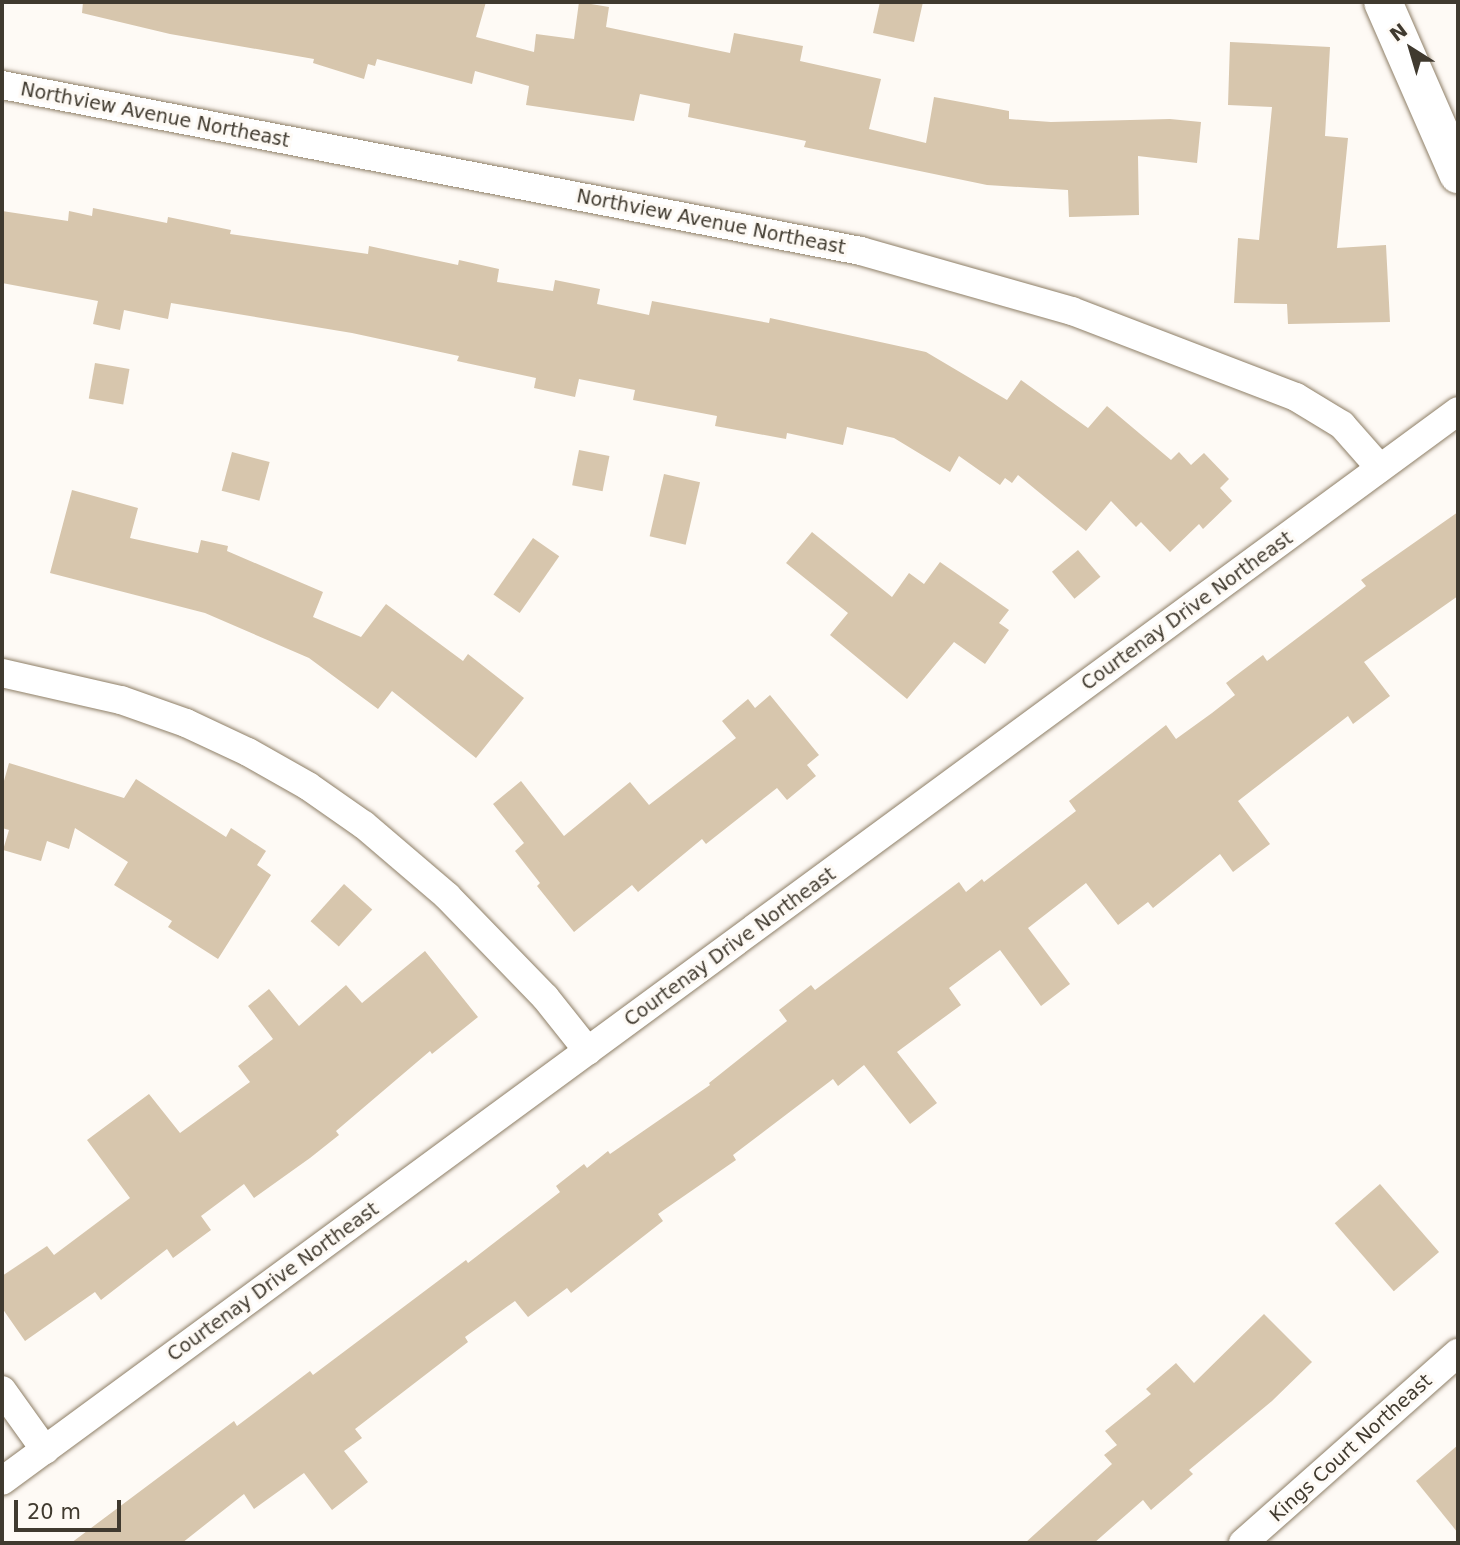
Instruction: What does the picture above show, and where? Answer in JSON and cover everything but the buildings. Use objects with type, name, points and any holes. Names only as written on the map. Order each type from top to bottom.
[{"type":"street","points":[[1383,2],[1458,174]]},
{"type":"street","name":"Northview Avenue Northeast","points":[[2,85],[861,251],[1072,311],[1296,397],[1342,425],[1380,468]]},
{"type":"street","name":"Courtenay Drive Northeast","points":[[2,1481],[1458,411]]},
{"type":"street","points":[[2,673],[121,700],[186,723],[248,752],[308,786],[364,825],[447,896],[545,997],[588,1051]]},
{"type":"street","name":"Kings Court Northeast","points":[[1243,1543],[1458,1353]]},
{"type":"street","points":[[2,1390],[45,1450]]}]
